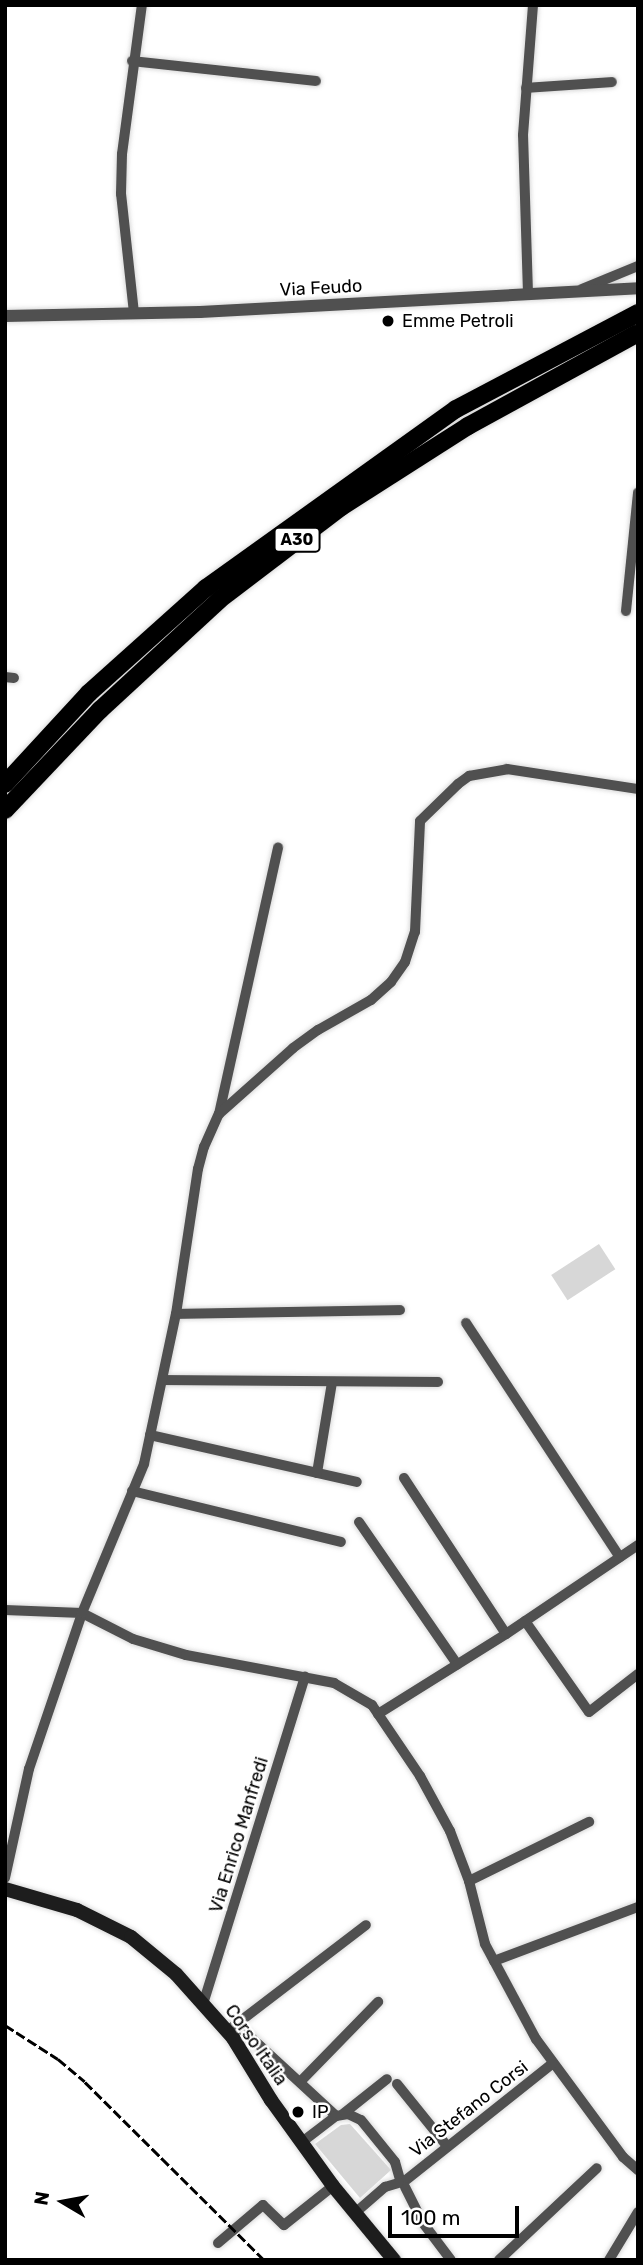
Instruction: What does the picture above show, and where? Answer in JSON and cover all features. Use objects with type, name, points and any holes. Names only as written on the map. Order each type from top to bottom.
[{"type":"highway","name":"A30","points":[[5,784],[89,694],[206,588],[456,409],[638,313]]},
{"type":"highway","name":"A30","points":[[5,810],[100,710],[219,600],[330,516],[468,426],[638,333]]},
{"type":"main road","name":"Corso Italia","points":[[5,1889],[77,1910],[131,1937],[176,1974],[230,2035],[333,2186],[394,2260]]},
{"type":"street","points":[[134,313],[121,194],[122,154],[132,61],[142,5]]},
{"type":"street","points":[[528,293],[523,135],[533,5]]},
{"type":"street","points":[[132,61],[316,81]]},
{"type":"street","points":[[526,88],[612,82]]},
{"type":"street","points":[[582,289],[638,266]]},
{"type":"street","name":"Via Feudo","points":[[5,316],[134,313],[638,288]]},
{"type":"street","points":[[626,611],[638,493]]},
{"type":"street","points":[[219,1114],[293,1048],[317,1030],[371,1000],[391,982],[405,962],[415,932],[420,821],[458,784],[469,776],[507,769],[638,789]]},
{"type":"street","points":[[5,1878],[29,1769],[82,1613],[144,1464],[176,1314],[198,1169],[204,1147],[219,1114],[278,847]]},
{"type":"street","points":[[176,1314],[400,1310]]},
{"type":"street","points":[[466,1323],[620,1557]]},
{"type":"street","points":[[163,1380],[438,1382]]},
{"type":"street","points":[[317,1473],[332,1382]]},
{"type":"street","points":[[150,1435],[357,1482]]},
{"type":"street","points":[[404,1478],[506,1634]]},
{"type":"street","points":[[132,1491],[341,1542]]},
{"type":"street","points":[[359,1522],[457,1664]]},
{"type":"street","points":[[375,1709],[506,1634],[638,1545]]},
{"type":"street","points":[[5,1610],[82,1613],[133,1639],[186,1655],[334,1683],[375,1709],[420,1776],[450,1831],[469,1881],[485,1944],[536,2039],[623,2157],[638,2170]]},
{"type":"street","points":[[525,1621],[589,1712],[638,1674]]},
{"type":"street","name":"Via Enrico Manfredi","points":[[203,2004],[305,1676]]},
{"type":"street","points":[[469,1881],[589,1822]]},
{"type":"street","points":[[494,1961],[638,1907]]},
{"type":"street","points":[[230,2035],[366,1925]]},
{"type":"street","points":[[300,2082],[378,2002]]},
{"type":"street","points":[[230,2035],[237,2028],[244,2031],[340,2115],[356,2117],[364,2124],[395,2162],[423,2223],[451,2260]]},
{"type":"street","name":"Via Stefano Corsi","points":[[355,2213],[385,2188],[402,2182],[552,2064]]},
{"type":"street","points":[[302,2143],[392,2081],[447,2146]]},
{"type":"street","points":[[499,2260],[597,2168]]},
{"type":"street","points":[[218,2242],[262,2205],[284,2225],[333,2186]]},
{"type":"street","points":[[610,2260],[638,2212]]},
{"type":"shaded area","points":[[599,1244],[615,1269],[568,1300],[551,1275]]},
{"type":"shaded area","points":[[350,2124],[391,2170],[360,2198],[315,2144],[341,2125]]},
{"type":"railway","points":[[5,2025],[58,2059],[85,2082],[264,2260]]},
{"type":"place","name":"Emme Petroli","points":[[388,321]]},
{"type":"place","name":"IP","points":[[298,2112]]}]
